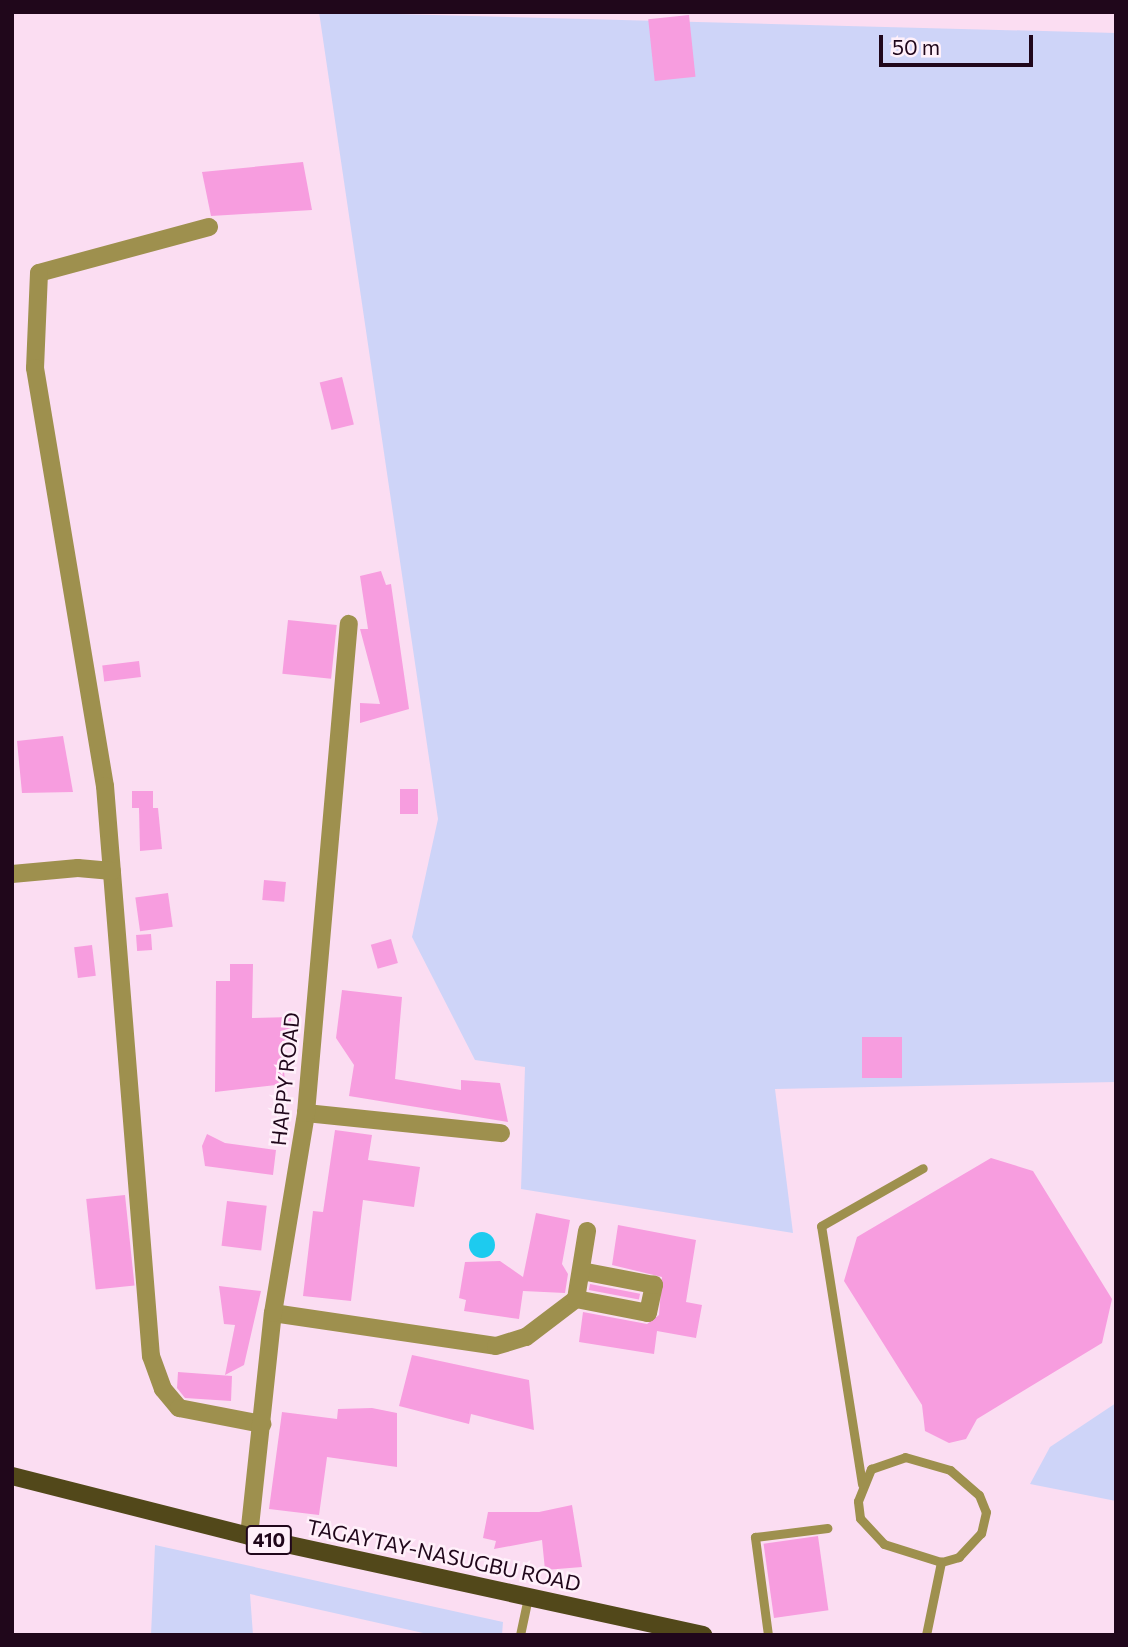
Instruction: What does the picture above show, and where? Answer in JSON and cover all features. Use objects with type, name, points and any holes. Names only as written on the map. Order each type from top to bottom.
[{"type":"main road","name":"TAGAYTAY-NASUGBU ROAD","points":[[12,1476],[249,1536],[703,1635]]},
{"type":"street","points":[[209,227],[39,273],[35,369],[103,772],[151,1356],[163,1389],[179,1408],[262,1424]]},
{"type":"street","name":"HAPPY ROAD","points":[[249,1536],[273,1313],[306,1113],[349,624]]},
{"type":"street","points":[[12,874],[78,868],[112,871]]},
{"type":"street","points":[[306,1113],[501,1133]]},
{"type":"street","points":[[273,1313],[496,1346],[526,1337],[576,1299],[587,1231]]},
{"type":"street","points":[[576,1299],[648,1313],[654,1285],[581,1271]]},
{"type":"lane","points":[[862,1484],[871,1469],[905,1457],[966,1478],[986,1512],[981,1533],[959,1557],[941,1562],[884,1544],[870,1534],[860,1518],[862,1484],[821,1226],[923,1168]]},
{"type":"lane","points":[[768,1635],[755,1537],[827,1528]]},
{"type":"lane","points":[[926,1635],[941,1562]]},
{"type":"lane","points":[[520,1635],[528,1595]]},
{"type":"shaded area","points":[[319,12],[1116,33],[1116,1082],[775,1089],[793,1233],[521,1189],[525,1067],[475,1060],[412,937],[438,819]]},
{"type":"shaded area","points":[[1116,1403],[1116,1501],[1030,1484],[1050,1447]]},
{"type":"shaded area","points":[[155,1545],[503,1622],[502,1635],[432,1635],[250,1594],[253,1635],[151,1635]]},
{"type":"water","points":[[482,1232],[491,1236],[495,1245],[491,1254],[482,1258],[473,1254],[469,1245],[473,1236]]},
{"type":"building","points":[[689,15],[695,77],[655,81],[648,19]]},
{"type":"building","points":[[303,162],[312,210],[211,216],[202,172]]},
{"type":"building","points":[[342,377],[354,425],[332,430],[320,383]]},
{"type":"building","points":[[381,571],[386,585],[391,584],[409,709],[360,723],[360,703],[380,704],[360,629],[368,629],[360,576]]},
{"type":"building","points":[[288,620],[337,625],[331,679],[282,674]]},
{"type":"building","points":[[139,661],[141,677],[104,681],[102,666]]},
{"type":"building","points":[[63,736],[73,792],[22,793],[17,741]]},
{"type":"building","points":[[400,789],[418,789],[418,814],[400,814]]},
{"type":"building","points":[[132,791],[153,791],[153,808],[132,808]]},
{"type":"building","points":[[139,808],[158,808],[162,849],[140,851]]},
{"type":"building","points":[[264,880],[286,882],[284,902],[262,900]]},
{"type":"building","points":[[168,893],[173,927],[140,931],[135,898]]},
{"type":"building","points":[[151,934],[152,950],[137,951],[136,935]]},
{"type":"building","points":[[391,939],[398,963],[378,969],[371,945]]},
{"type":"building","points":[[92,945],[96,976],[78,978],[74,947]]},
{"type":"building","points":[[230,964],[253,964],[252,1018],[291,1017],[291,1041],[282,1041],[285,1084],[215,1092],[216,981],[230,981]]},
{"type":"building","points":[[342,990],[402,997],[395,1079],[461,1090],[461,1080],[500,1083],[508,1122],[349,1096],[354,1065],[336,1038]]},
{"type":"building","points":[[862,1037],[902,1037],[902,1078],[862,1078]]},
{"type":"building","points":[[335,1130],[372,1135],[368,1160],[420,1167],[414,1207],[363,1200],[351,1301],[303,1296],[313,1211],[323,1212]]},
{"type":"building","points":[[207,1134],[225,1143],[276,1150],[273,1175],[205,1166],[202,1146]]},
{"type":"building","points":[[991,1158],[1033,1171],[1112,1299],[1102,1343],[977,1419],[966,1439],[949,1443],[925,1431],[922,1405],[844,1281],[857,1237]]},
{"type":"building","points":[[125,1195],[135,1286],[96,1290],[86,1199]]},
{"type":"building","points":[[227,1201],[267,1206],[261,1251],[222,1246]]},
{"type":"building","points":[[536,1213],[570,1220],[562,1264],[568,1274],[565,1293],[523,1291],[519,1319],[464,1311],[466,1300],[459,1298],[465,1262],[500,1261],[523,1277]]},
{"type":"building","points":[[618,1225],[696,1240],[686,1302],[702,1305],[696,1338],[657,1331],[654,1354],[579,1342],[583,1312],[647,1324],[659,1315],[662,1277],[612,1265]]},
{"type":"building","points":[[590,1284],[640,1294],[639,1300],[589,1290]]},
{"type":"building","points":[[219,1286],[261,1291],[244,1365],[225,1375],[235,1325],[224,1324]]},
{"type":"building","points":[[412,1355],[529,1380],[534,1430],[471,1414],[469,1424],[399,1406]]},
{"type":"building","points":[[178,1372],[232,1376],[231,1401],[185,1398],[177,1388]]},
{"type":"building","points":[[372,1408],[397,1413],[397,1467],[327,1457],[319,1515],[269,1509],[282,1412],[337,1419],[338,1409]]},
{"type":"building","points":[[572,1505],[582,1567],[545,1570],[542,1540],[494,1549],[496,1541],[483,1538],[488,1512],[539,1512]]},
{"type":"building","points":[[818,1536],[828,1610],[774,1618],[764,1544]]}]
